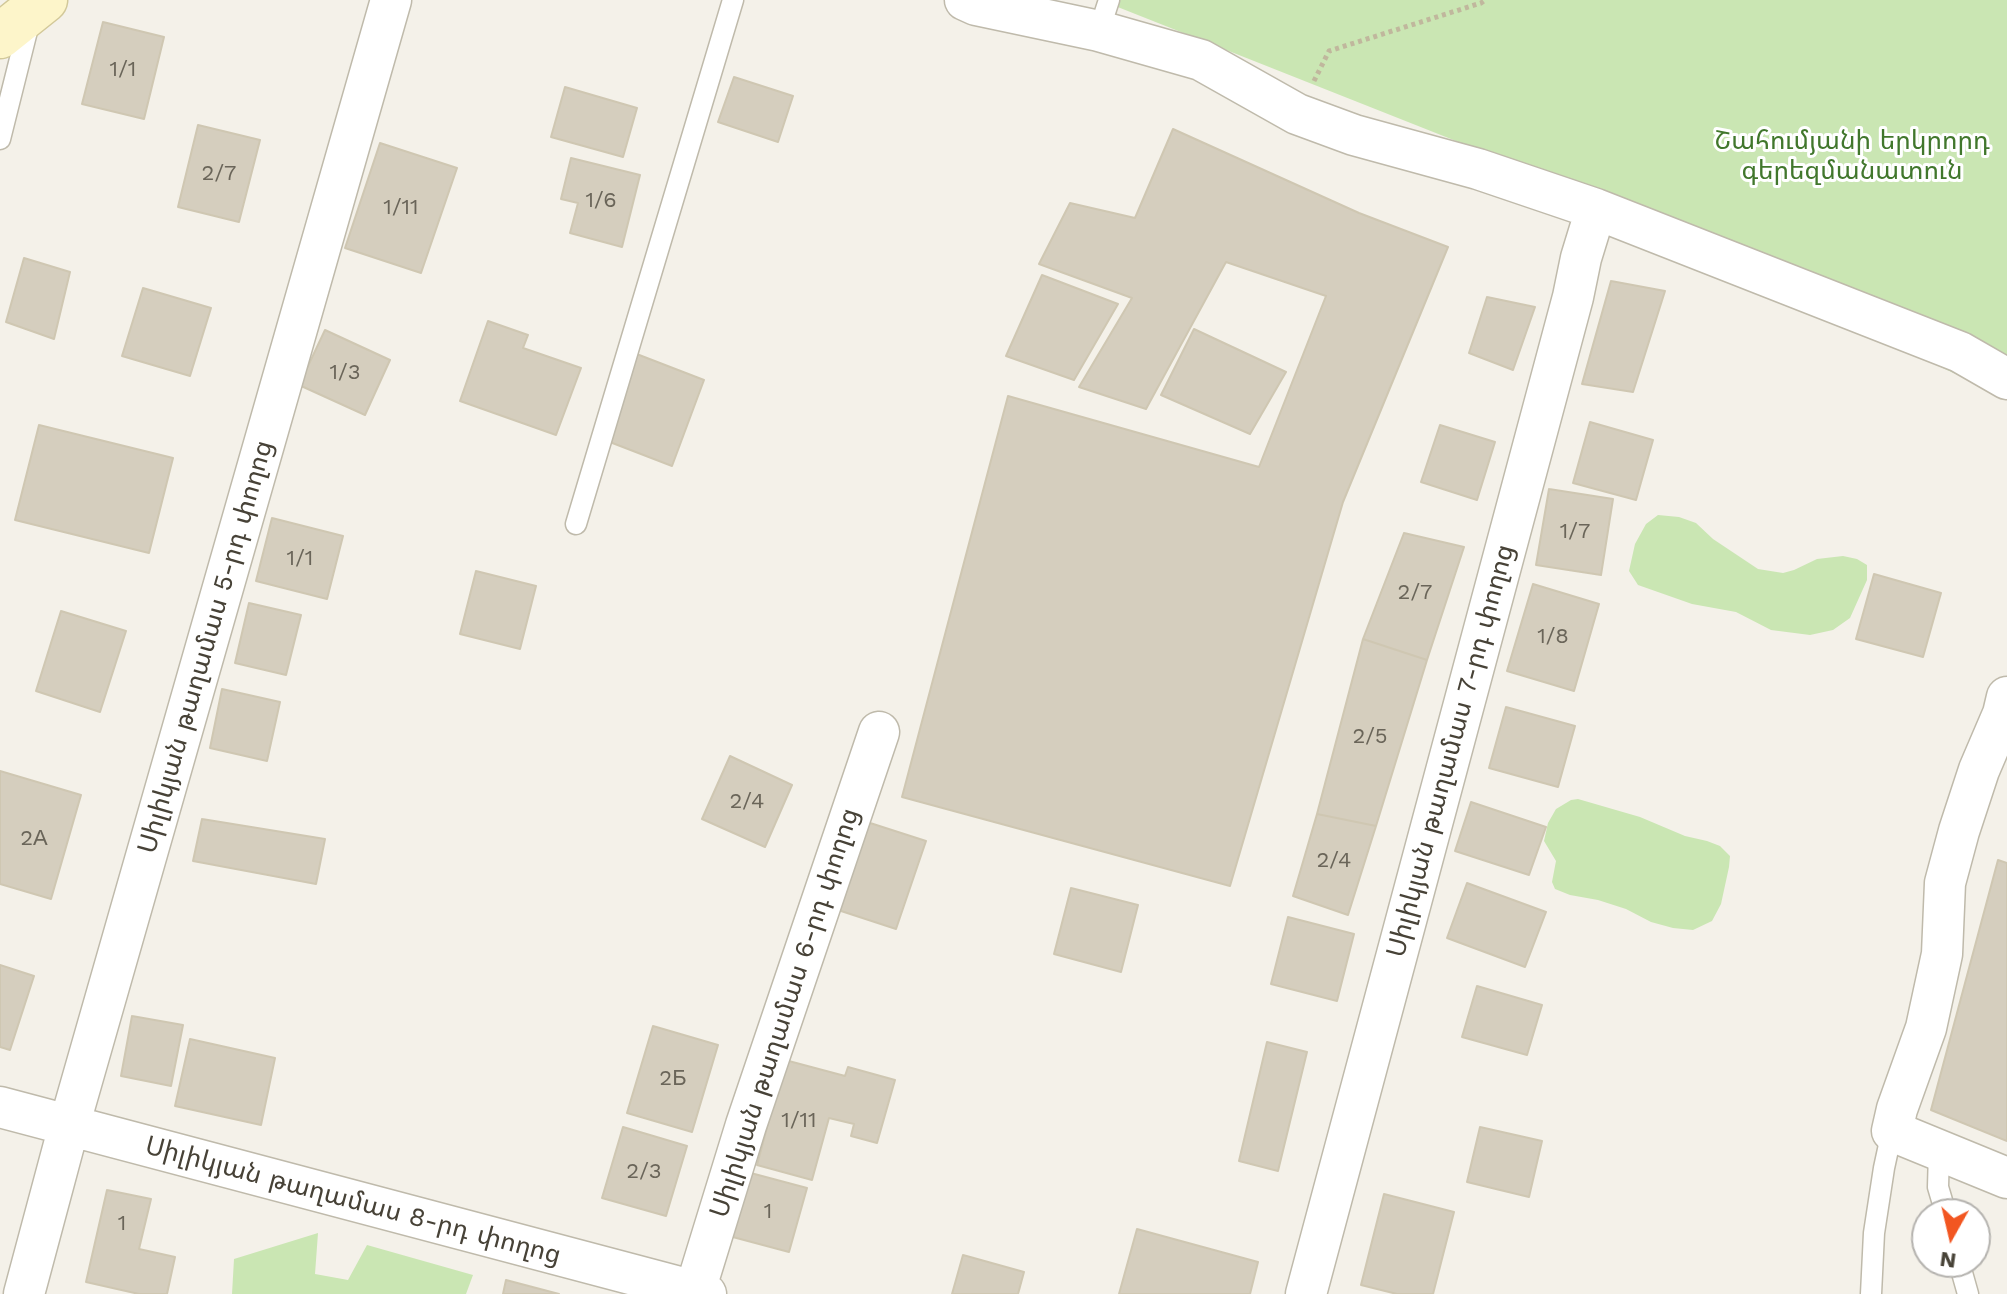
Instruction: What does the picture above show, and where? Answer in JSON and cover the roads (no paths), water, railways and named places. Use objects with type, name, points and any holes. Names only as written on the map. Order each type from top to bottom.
[{"type":"street","name":"Սիլիկյան թաղամաս 5-րդ փողոց","points":[[24,1294],[69,1126],[391,0]]},
{"type":"street","points":[[965,0],[976,5],[1104,16],[1201,60],[1297,114],[1354,135],[1478,169],[1596,209],[1960,352],[2007,379]]},
{"type":"street","name":"Սիլիկյան թաղամաս 7-րդ փողոց","points":[[1306,1294],[1596,209]]},
{"type":"street","points":[[2007,697],[1979,770],[1945,883],[1942,954],[1926,1028],[1892,1131],[2007,1178]]},
{"type":"street","name":"Սիլիկյան թաղամաս 6-րդ փողոց","points":[[698,1293],[746,1125],[879,732]]},
{"type":"street","name":"Սիլիկյան թաղամաս 8-րդ փողոց","points":[[0,1107],[698,1293]]},
{"type":"lane","points":[[576,524],[733,0]]},
{"type":"lane","points":[[0,139],[26,16]]},
{"type":"lane","points":[[1871,1294],[1874,1233],[1892,1131]]},
{"type":"lane","points":[[1939,1151],[1938,1187],[1941,1198]]},
{"type":"park label","name":"Շահումյանի երկրորդ գերեզմանատուն","points":[[1852,156]]}]
